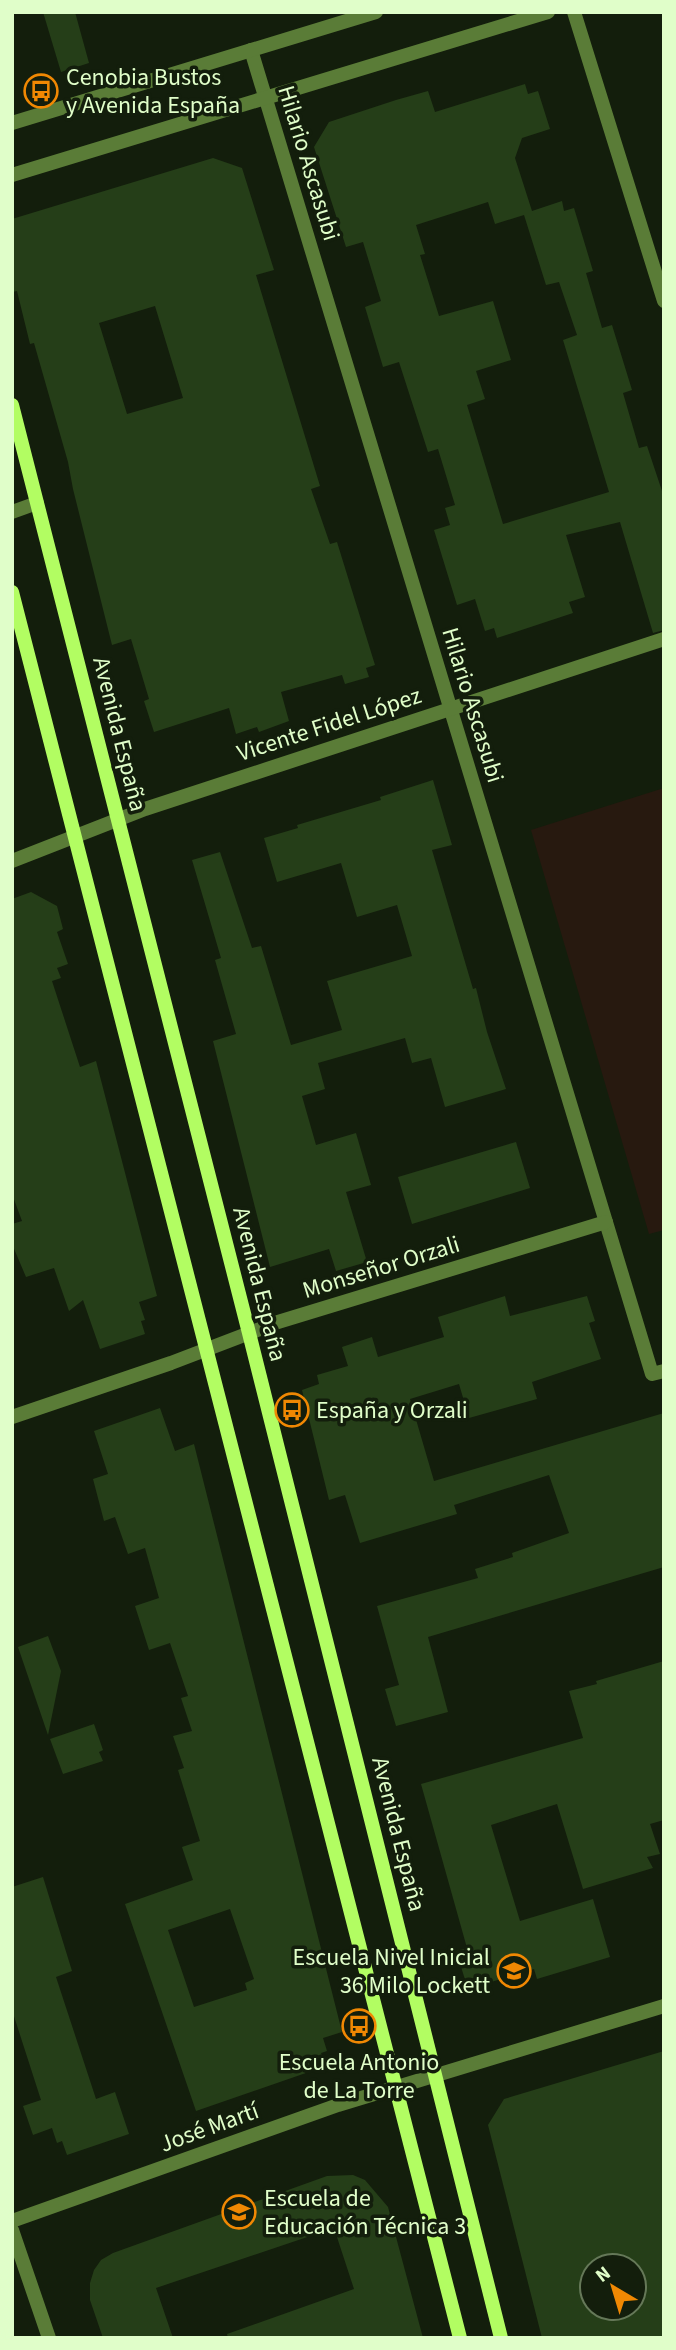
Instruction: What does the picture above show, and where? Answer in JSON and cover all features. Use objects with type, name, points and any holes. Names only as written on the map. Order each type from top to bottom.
[{"type":"main road","name":"Avenida España","points":[[12,405],[249,1333],[501,2338]]},
{"type":"main road","points":[[12,592],[460,2338]]},
{"type":"street","points":[[12,123],[376,12]]},
{"type":"street","points":[[12,175],[548,12]]},
{"type":"street","points":[[574,12],[664,301]]},
{"type":"street","name":"Hilario Ascasubi","points":[[251,50],[606,1222],[658,1372]]},
{"type":"street","points":[[12,512],[37,503]]},
{"type":"street","name":"Vicente Fidel López","points":[[12,861],[145,809],[664,639]]},
{"type":"street","name":"Monseñor Orzali","points":[[12,1417],[278,1322],[606,1222]]},
{"type":"street","name":"José Martí","points":[[12,2221],[325,2109],[664,2006]]},
{"type":"street","points":[[12,2230],[49,2338]]},
{"type":"shaded area","points":[[664,788],[664,1230],[649,1234],[531,830]]},
{"type":"building","points":[[43,12],[75,12],[89,63],[61,72]]},
{"type":"building","points":[[525,84],[528,94],[538,91],[550,129],[522,138],[515,158],[532,211],[562,201],[564,211],[574,208],[593,271],[586,273],[602,328],[612,325],[632,390],[623,393],[639,448],[647,446],[664,497],[664,630],[653,633],[620,522],[566,535],[585,597],[569,602],[573,613],[497,638],[494,628],[485,631],[475,599],[457,605],[434,530],[450,525],[445,508],[455,505],[438,449],[428,452],[399,362],[383,367],[365,307],[381,301],[363,242],[346,247],[314,147],[329,122],[396,100],[428,91],[435,112]],"holes":[[[488,202],[495,224],[524,215],[546,285],[559,282],[577,335],[563,340],[609,492],[503,524],[467,405],[485,399],[476,371],[511,360],[493,301],[439,316],[420,255],[425,254],[416,225]]]},
{"type":"building","points":[[213,158],[242,168],[274,270],[256,275],[320,486],[311,489],[330,544],[337,542],[375,665],[366,668],[369,677],[345,684],[342,675],[281,692],[289,721],[259,732],[257,727],[236,734],[229,708],[154,732],[144,701],[149,699],[131,639],[112,645],[68,462],[34,343],[30,344],[17,291],[12,292],[12,219]],"holes":[[[155,306],[183,398],[127,414],[99,323]]]},
{"type":"building","points":[[433,780],[452,845],[432,850],[506,1089],[445,1107],[431,1058],[412,1063],[405,1038],[318,1063],[325,1089],[302,1096],[316,1145],[356,1133],[371,1185],[346,1192],[367,1262],[336,1271],[329,1249],[270,1267],[213,1041],[236,1034],[215,960],[221,958],[192,860],[220,852],[252,948],[261,946],[291,1045],[342,1030],[327,981],[412,956],[397,905],[357,917],[341,863],[277,882],[264,838]]},
{"type":"building","points":[[31,892],[57,906],[63,929],[57,932],[68,964],[57,968],[61,978],[52,981],[80,1067],[96,1061],[157,1296],[139,1302],[145,1320],[141,1321],[145,1334],[100,1349],[83,1300],[69,1311],[54,1268],[26,1277],[12,1244],[12,1224],[22,1221],[12,1194],[12,899]]},
{"type":"building","points":[[516,1142],[530,1188],[412,1224],[398,1177]]},
{"type":"building","points":[[505,1296],[510,1316],[587,1296],[595,1321],[589,1323],[601,1359],[532,1382],[537,1399],[469,1418],[459,1384],[410,1399],[434,1481],[664,1413],[664,1567],[428,1637],[448,1712],[396,1726],[385,1689],[399,1685],[377,1606],[478,1578],[475,1569],[513,1557],[512,1553],[569,1533],[549,1475],[454,1505],[457,1514],[360,1543],[345,1495],[329,1500],[302,1390],[319,1384],[317,1375],[348,1366],[342,1347],[372,1337],[378,1357],[444,1337],[438,1317]]},
{"type":"building","points":[[160,1408],[175,1451],[194,1444],[342,2032],[323,2038],[327,2051],[321,2053],[326,2066],[196,2111],[125,1904],[193,1880],[182,1847],[200,1841],[178,1770],[184,1768],[173,1736],[192,1731],[181,1698],[188,1696],[170,1643],[149,1650],[135,1606],[159,1598],[145,1548],[128,1554],[115,1517],[104,1521],[93,1479],[108,1474],[94,1431]],"holes":[[[230,1909],[254,1979],[245,1983],[247,1990],[194,2007],[168,1930]]]},
{"type":"building","points":[[48,1636],[61,1671],[48,1735],[18,1647]]},
{"type":"building","points":[[664,1661],[664,1820],[650,1824],[660,1854],[647,1857],[653,1868],[583,1889],[557,1804],[491,1825],[520,1921],[593,1899],[610,1957],[537,1979],[534,1969],[468,1989],[456,1951],[467,1948],[421,1784],[583,1738],[569,1691]]},
{"type":"building","points":[[94,1724],[103,1750],[99,1752],[103,1761],[63,1774],[50,1739]]},
{"type":"building","points":[[43,1877],[72,1971],[56,1977],[96,2099],[115,2092],[129,2134],[67,2155],[62,2141],[57,2143],[52,2128],[33,2135],[23,2106],[41,2100],[12,2010],[12,1887]]},
{"type":"building","points":[[664,2051],[664,2338],[542,2338],[488,2125],[504,2099]]},
{"type":"building","points":[[353,2175],[365,2180],[388,2207],[423,2338],[228,2338],[227,2334],[354,2289],[334,2228],[156,2288],[173,2338],[103,2338],[90,2300],[90,2283],[101,2260],[113,2253],[327,2176]]},
{"type":"place","name":"Cenobia Bustos y Avenida España","points":[[41,91]]},
{"type":"place","name":"España y Orzali","points":[[292,1410]]},
{"type":"place","name":"Escuela Nivel Inicial 36 Milo Lockett","points":[[514,1971]]},
{"type":"place","name":"Escuela Antonio de La Torre","points":[[359,2026]]},
{"type":"place","name":"Escuela de Educación Técnica 3","points":[[239,2212]]}]
